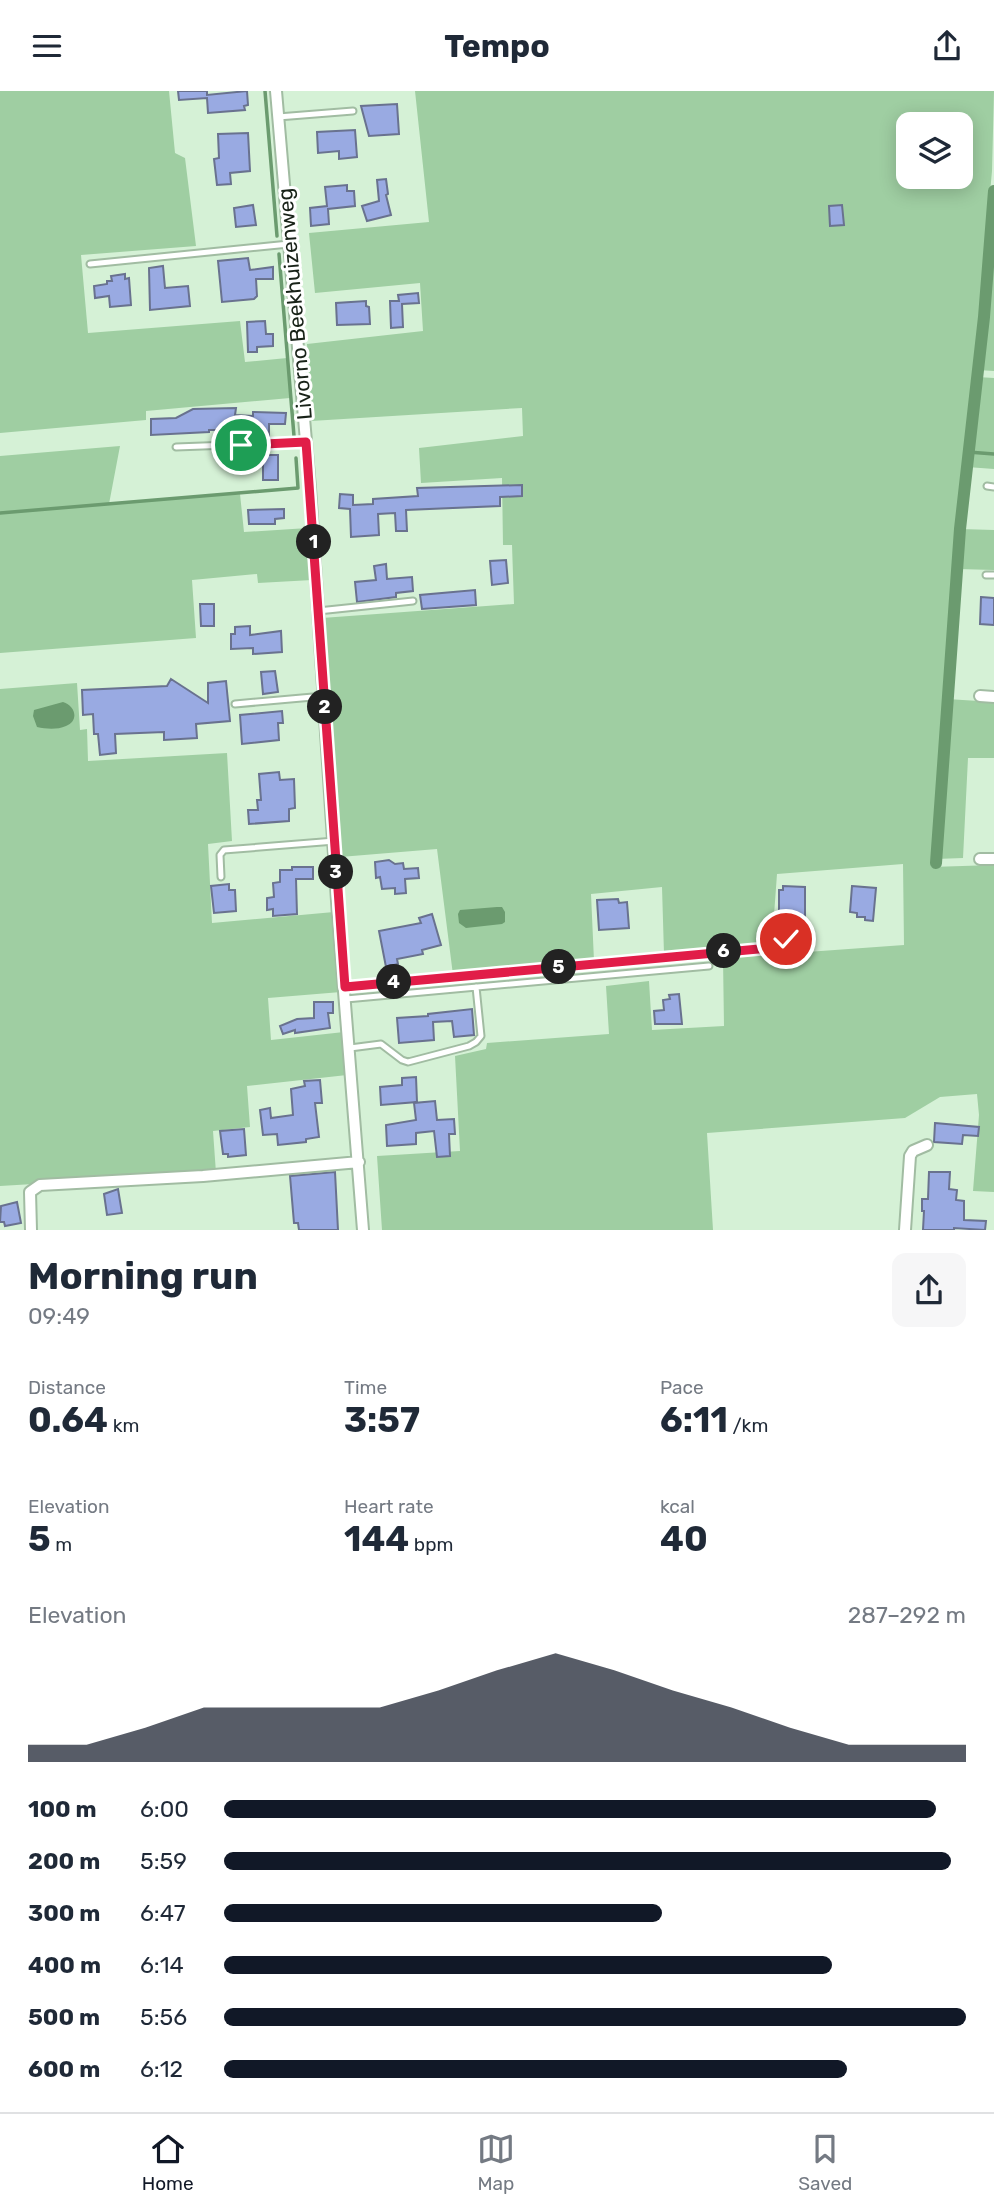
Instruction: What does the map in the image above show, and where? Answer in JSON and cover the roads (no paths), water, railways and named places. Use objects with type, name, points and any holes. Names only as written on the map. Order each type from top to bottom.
[{"type":"street","name":"Livorno Beekhuizenweg","points":[[276,91],[306,442],[363,1230]]},
{"type":"street","points":[[980,696],[994,697]]},
{"type":"street","points":[[980,859],[994,859]]},
{"type":"street","points":[[905,1230],[910,1157],[913,1151],[927,1145]]},
{"type":"street","points":[[31,1230],[30,1192],[40,1185],[203,1176],[359,1162]]},
{"type":"lane","points":[[278,117],[354,111]]},
{"type":"lane","points":[[90,264],[289,244]]},
{"type":"lane","points":[[176,447],[306,442]]},
{"type":"lane","points":[[987,487],[994,487]]},
{"type":"lane","points":[[986,575],[994,575]]},
{"type":"lane","points":[[318,611],[413,601]]},
{"type":"lane","points":[[235,704],[324,696]]},
{"type":"lane","points":[[221,877],[220,855],[224,850],[335,841]]},
{"type":"lane","points":[[345,993],[770,948],[786,939],[790,926]]},
{"type":"lane","points":[[345,993],[476,987],[709,966]]},
{"type":"lane","points":[[350,1048],[381,1044],[408,1062],[469,1047],[481,1036],[476,987]]},
{"type":"waterway","points":[[265,91],[277,236]]},
{"type":"waterway","points":[[936,863],[960,529],[984,317],[994,191]]},
{"type":"waterway","points":[[279,254],[294,436]]},
{"type":"waterway","points":[[968,452],[994,454]]},
{"type":"waterway","points":[[0,513],[298,488],[296,458]]}]
